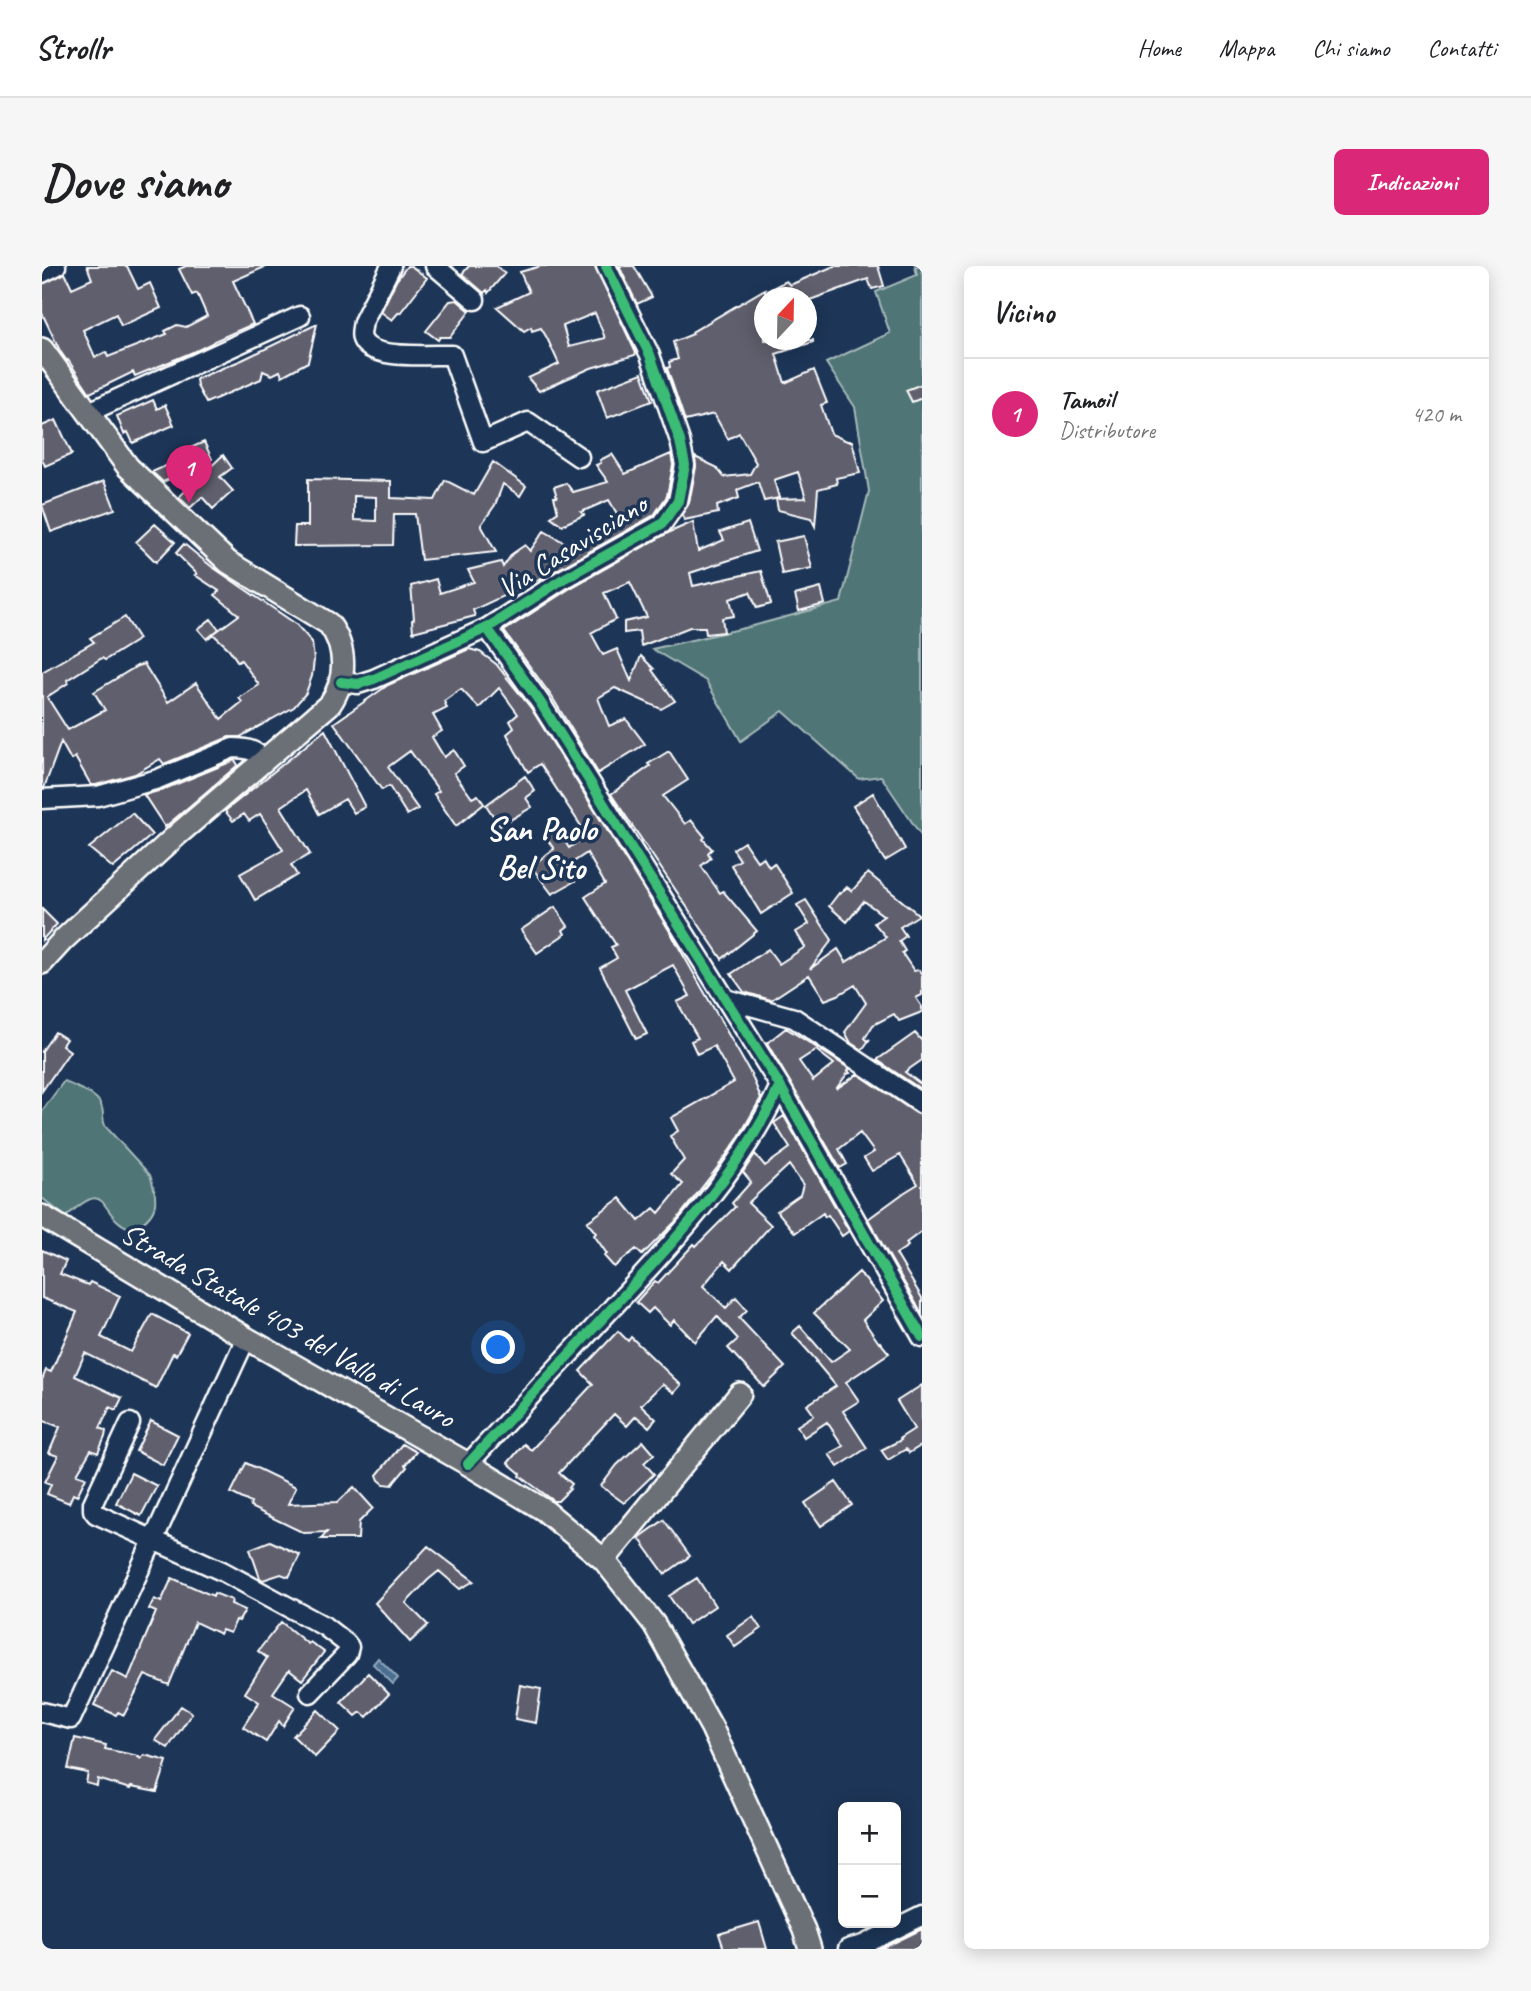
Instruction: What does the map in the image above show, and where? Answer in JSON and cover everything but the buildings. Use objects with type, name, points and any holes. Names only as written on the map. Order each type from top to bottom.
[{"type":"main road","points":[[42,349],[128,467],[228,562],[329,624],[342,649],[341,682],[338,693],[330,704],[178,834],[63,940],[42,963]]},
{"type":"main road","name":"Strada Statale 403 del Vallo di Lauro","points":[[42,1216],[246,1338],[544,1510],[604,1560],[654,1624],[712,1728],[807,1939],[828,1949]]},
{"type":"main road","points":[[604,1560],[740,1394]]},
{"type":"street","points":[[42,273],[56,266]]},
{"type":"street","points":[[391,266],[363,322],[362,341],[373,350],[388,354],[452,355],[482,442],[528,422],[579,457]]},
{"type":"street","points":[[435,266],[475,300]]},
{"type":"street","name":"Via Casavisciano","points":[[341,682],[358,684],[374,679],[487,628],[563,579],[662,524],[678,501],[685,465],[680,441],[650,355],[606,266]]},
{"type":"street","points":[[89,412],[300,316]]},
{"type":"street","points":[[487,628],[540,702],[780,1086],[922,1336]]},
{"type":"street","points":[[42,799],[98,796],[158,779],[233,748],[257,752],[265,760]]},
{"type":"street","points":[[726,999],[794,1018],[922,1104]]},
{"type":"street","points":[[468,1464],[658,1259],[715,1190],[767,1114],[780,1086]]},
{"type":"street","points":[[42,1712],[72,1719],[246,1338]]},
{"type":"street","points":[[130,1423],[93,1503],[93,1510],[96,1514],[222,1571],[324,1626],[346,1643],[349,1647],[347,1654],[310,1693]]},
{"type":"street","points":[[857,1948],[922,1916]]},
{"type":"green space","points":[[915,266],[922,266],[922,837],[881,776],[859,779],[783,711],[741,741],[706,681],[652,649],[841,602],[869,491],[855,407],[826,363],[890,333],[876,292],[917,275]]},
{"type":"green space","points":[[64,1081],[96,1098],[102,1108],[105,1126],[150,1175],[155,1193],[155,1207],[147,1219],[132,1229],[113,1216],[98,1199],[91,1199],[66,1217],[42,1198],[42,1111]]},
{"type":"water","points":[[378,1658],[398,1678],[393,1684],[373,1664]]},
{"type":"cycle path","points":[[487,628],[563,579],[662,524],[678,501],[685,465],[680,441],[650,355],[606,266]]},
{"type":"cycle path","points":[[341,682],[358,684],[374,679],[487,628],[540,702],[780,1086],[922,1337]]},
{"type":"cycle path","points":[[468,1464],[706,1203],[746,1147],[780,1086]]},
{"type":"place","name":"Tamoil","points":[[189,503]]},
{"type":"district","name":"San Paolo Bel Sito","points":[[541,848]]}]
